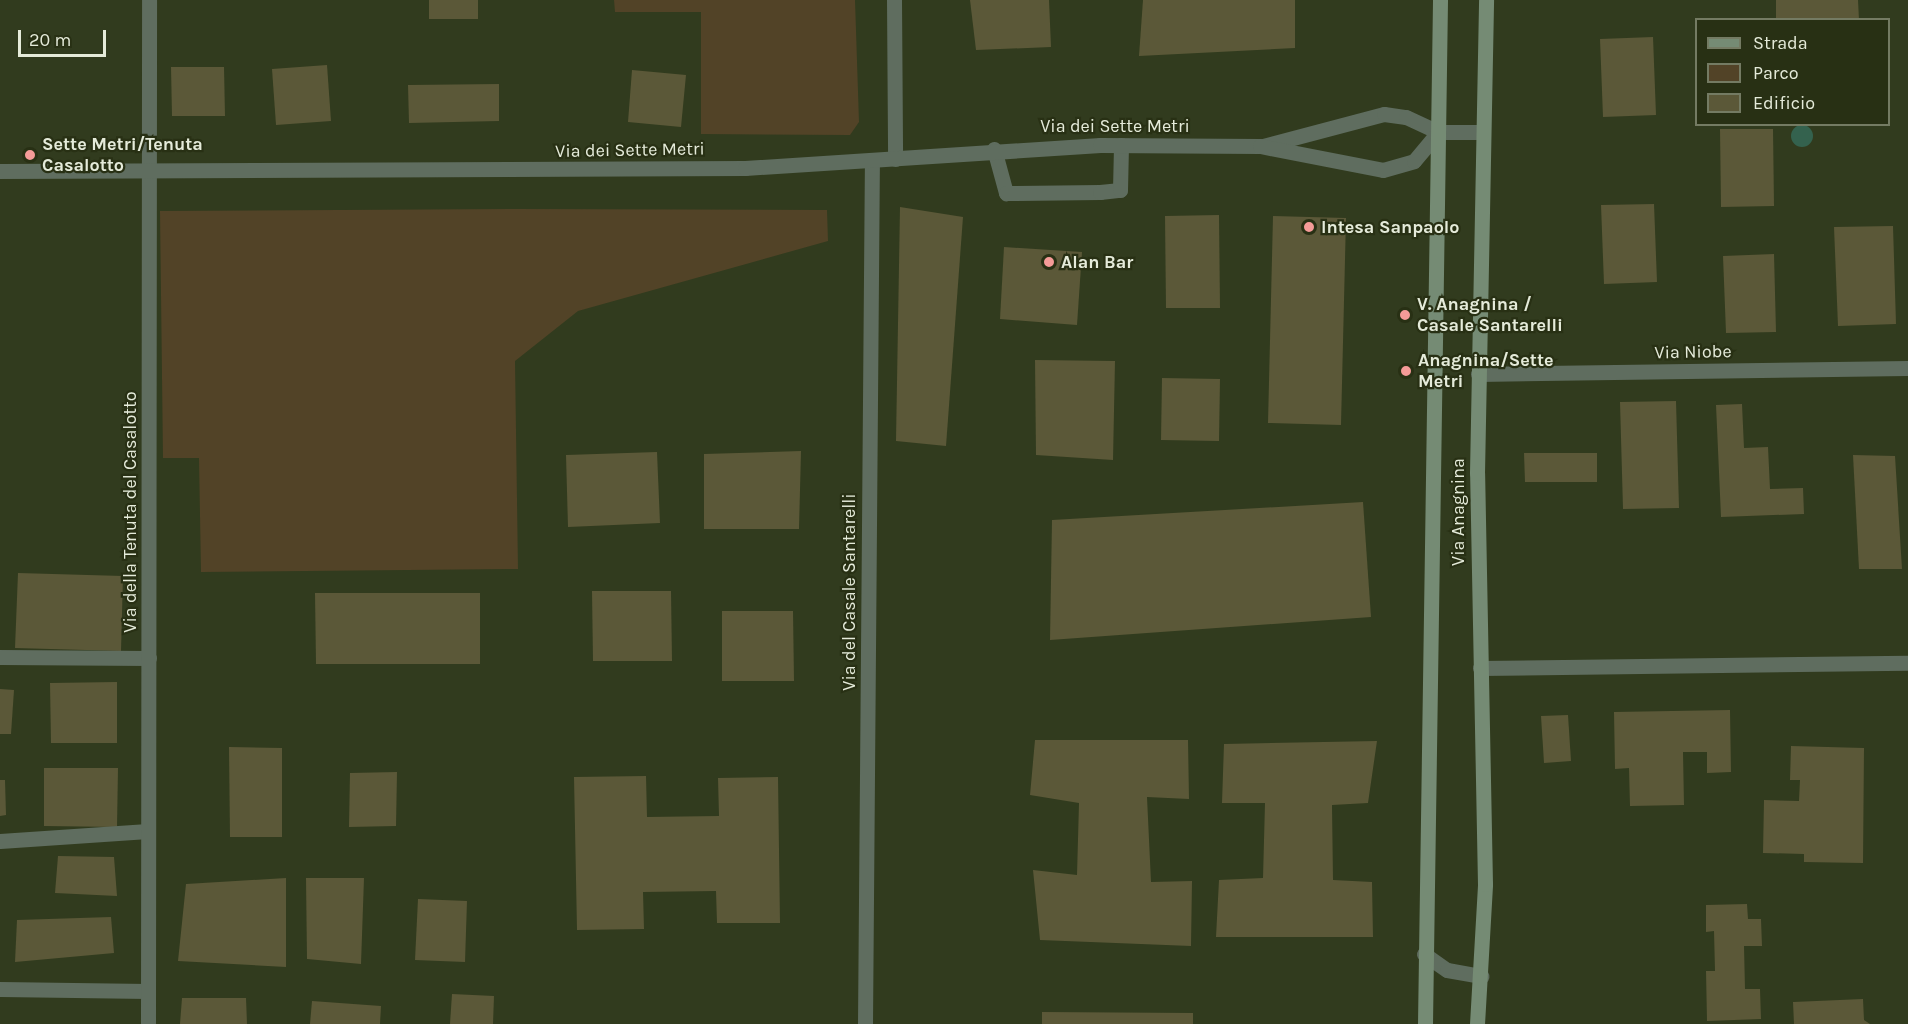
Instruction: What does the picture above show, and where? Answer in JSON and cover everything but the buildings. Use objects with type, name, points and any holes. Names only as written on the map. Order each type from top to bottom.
[{"type":"main road","name":"Via Anagnina","points":[[1425,1024],[1424,954],[1440,0]]},
{"type":"main road","name":"Via Anagnina","points":[[1477,1024],[1481,976],[1478,374],[1486,0]]},
{"type":"street","name":"Via della Tenuta del Casalotto","points":[[148,1024],[149,0]]},
{"type":"street","points":[[894,0],[895,159]]},
{"type":"street","name":"Via dei Sette Metri","points":[[0,171],[697,169],[872,161],[994,149],[1121,145],[1260,146],[1383,170],[1414,161],[1438,132],[1406,117],[1384,114],[1260,146]]},
{"type":"street","points":[[1438,132],[1483,132]]},
{"type":"street","points":[[994,149],[1006,194],[1100,192],[1119,190],[1121,145]]},
{"type":"street","name":"Via del Casale Santarelli","points":[[866,1024],[872,161]]},
{"type":"street","name":"Via Niobe","points":[[1478,374],[1908,368]]},
{"type":"street","points":[[0,657],[149,658]]},
{"type":"street","points":[[1480,668],[1908,663]]},
{"type":"street","points":[[0,841],[148,831]]},
{"type":"street","points":[[1424,954],[1446,970],[1481,976]]},
{"type":"street","points":[[0,989],[148,991]]},
{"type":"green space","points":[[614,0],[855,0],[859,122],[850,135],[701,134],[701,12],[615,12]]},
{"type":"green space","points":[[827,210],[828,241],[578,311],[515,361],[518,569],[201,572],[199,458],[163,458],[160,211]]},
{"type":"shaded area","points":[[1806,126],[1812,132],[1810,144],[1802,147],[1794,144],[1791,136],[1794,128]]},
{"type":"place","name":"Sette Metri/Tenuta Casalotto","points":[[30,155]]},
{"type":"place","name":"Intesa Sanpaolo","points":[[1309,227]]},
{"type":"place","name":"Alan Bar","points":[[1049,262]]},
{"type":"place","name":"V. Anagnina / Casale Santarelli","points":[[1405,315]]},
{"type":"place","name":"Anagnina/Sette Metri","points":[[1406,371]]}]
